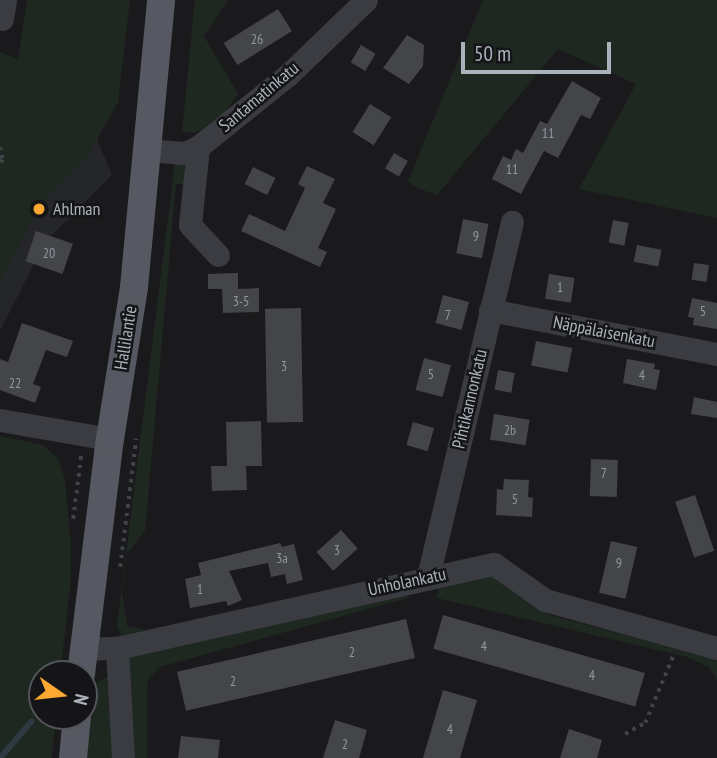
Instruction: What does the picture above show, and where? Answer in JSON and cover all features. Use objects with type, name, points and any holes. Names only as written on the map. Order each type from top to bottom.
[{"type":"main road","name":"Hallilantie","points":[[83,660],[97,437],[134,287],[161,0]]},
{"type":"main road","points":[[73,758],[76,730]]},
{"type":"street","name":"Santamatinkatu","points":[[198,147],[288,75],[356,4]]},
{"type":"street","points":[[148,150],[185,153],[198,147]]},
{"type":"street","points":[[198,147],[190,225],[218,256]]},
{"type":"street","name":"Pihtikannonkatu","points":[[428,577],[512,222]]},
{"type":"street","name":"Näppälaisenkatu","points":[[490,310],[717,354]]},
{"type":"street","points":[[0,420],[97,437]]},
{"type":"street","name":"Unholankatu","points":[[88,660],[117,648],[494,564],[545,600],[717,648]]},
{"type":"street","points":[[117,648],[123,758]]},
{"type":"path","points":[[0,147],[3,160],[0,164]]},
{"type":"path","points":[[73,519],[97,437]]},
{"type":"path","points":[[625,734],[645,723],[680,638]]},
{"type":"shaded area","points":[[27,0],[130,0],[118,102],[85,160],[42,203],[0,280],[0,52],[18,59]]},
{"type":"shaded area","points":[[195,0],[228,0],[204,36],[238,94],[223,115],[195,133],[182,132]]},
{"type":"shaded area","points":[[483,0],[717,0],[717,218],[579,189],[636,84],[558,49],[437,195],[417,188],[408,181]]},
{"type":"shaded area","name":"Ahlman","points":[[63,58],[112,175],[45,242],[0,331],[0,90]]},
{"type":"shaded area","points":[[175,162],[184,164],[186,184],[176,184],[145,531],[127,553],[122,592],[127,626],[145,630],[121,636],[117,626]]},
{"type":"shaded area","points":[[0,436],[43,445],[59,460],[65,480],[71,546],[70,589],[62,660],[28,660],[28,730],[55,730],[52,758],[0,758]]},
{"type":"shaded area","points":[[491,575],[550,615],[717,659],[717,680],[709,667],[687,657],[437,598],[439,585]]},
{"type":"shaded area","points":[[406,591],[408,598],[160,667],[149,678],[147,686],[147,758],[129,758],[128,660],[133,654]]},
{"type":"shaded area","points":[[109,676],[115,758],[86,758],[89,730],[98,730],[98,682]]},
{"type":"building","points":[[278,9],[292,31],[238,65],[224,43]]},
{"type":"building","points":[[407,35],[424,45],[423,66],[409,84],[383,68]]},
{"type":"building","points":[[361,45],[376,54],[365,71],[351,62]]},
{"type":"building","points":[[572,81],[601,98],[590,119],[581,115],[558,158],[544,151],[521,194],[492,179],[503,156],[511,160],[516,149],[523,153],[540,121],[547,124]]},
{"type":"building","points":[[370,104],[391,117],[374,145],[353,132]]},
{"type":"building","points":[[394,153],[408,161],[399,177],[385,169]]},
{"type":"building","points":[[307,166],[335,179],[323,203],[336,209],[318,248],[327,252],[320,267],[241,231],[249,214],[285,231],[305,188],[298,184]]},
{"type":"building","points":[[253,167],[275,178],[267,195],[245,184]]},
{"type":"building","points":[[463,219],[489,224],[482,258],[456,253]]},
{"type":"building","points":[[613,220],[629,223],[624,246],[609,243]]},
{"type":"building","points":[[36,231],[73,244],[62,274],[26,261]]},
{"type":"building","points":[[637,245],[662,250],[658,266],[634,262]]},
{"type":"building","points":[[694,263],[709,265],[706,282],[692,280]]},
{"type":"building","points":[[238,273],[238,289],[259,288],[259,312],[223,313],[222,289],[208,289],[208,274]]},
{"type":"building","points":[[549,274],[575,278],[571,303],[545,299]]},
{"type":"building","points":[[443,295],[469,302],[462,330],[435,323]]},
{"type":"building","points":[[692,298],[717,303],[717,329],[693,325],[694,318],[688,317]]},
{"type":"building","points":[[301,308],[303,422],[267,423],[265,309]]},
{"type":"building","points":[[22,323],[73,341],[67,357],[46,350],[33,384],[41,387],[35,403],[0,390],[0,359],[8,362]]},
{"type":"building","points":[[536,341],[572,348],[568,373],[531,366]]},
{"type":"building","points":[[424,358],[451,365],[443,397],[415,390]]},
{"type":"building","points":[[627,359],[655,364],[654,369],[660,370],[656,390],[623,383]]},
{"type":"building","points":[[498,370],[515,373],[511,393],[495,390]]},
{"type":"building","points":[[694,397],[717,402],[717,418],[691,414]]},
{"type":"building","points":[[494,414],[530,420],[525,445],[490,440]]},
{"type":"building","points":[[261,421],[262,466],[246,466],[247,490],[212,491],[211,466],[227,466],[226,422]]},
{"type":"building","points":[[413,422],[434,428],[428,451],[406,445]]},
{"type":"building","points":[[591,459],[618,460],[617,497],[590,496]]},
{"type":"building","points":[[504,479],[529,480],[528,497],[533,498],[532,517],[496,515],[497,489],[503,490]]},
{"type":"building","points":[[695,495],[714,551],[694,558],[675,502]]},
{"type":"building","points":[[341,530],[358,549],[333,571],[316,552]]},
{"type":"building","points":[[611,541],[637,547],[625,599],[599,593]]},
{"type":"building","points":[[280,543],[282,547],[294,544],[303,580],[287,584],[285,574],[271,577],[268,563],[229,571],[242,600],[228,606],[226,601],[190,608],[185,579],[201,575],[198,563]]},
{"type":"building","points":[[443,615],[645,673],[635,707],[433,649]]},
{"type":"building","points":[[406,619],[415,658],[186,711],[177,672]]},
{"type":"building","points":[[443,690],[477,700],[460,758],[423,758]]},
{"type":"building","points":[[335,720],[367,730],[359,758],[323,758]]},
{"type":"building","points":[[569,729],[602,740],[597,758],[560,758]]},
{"type":"building","points":[[181,736],[220,740],[218,758],[178,758]]},
{"type":"waterway","points":[[0,758],[28,725]]},
{"type":"place","name":"Ahlman","points":[[39,209]]}]
